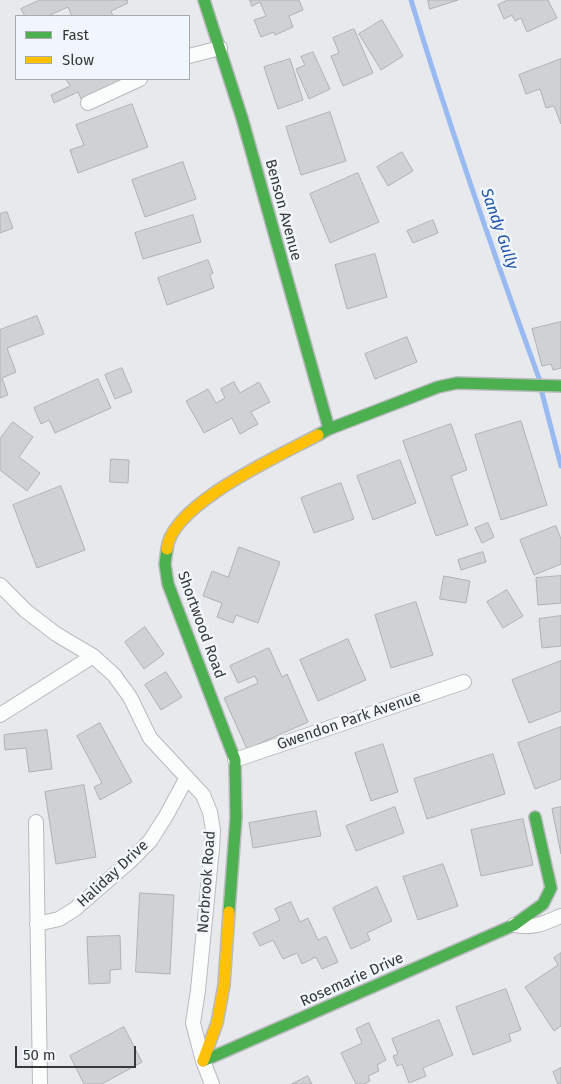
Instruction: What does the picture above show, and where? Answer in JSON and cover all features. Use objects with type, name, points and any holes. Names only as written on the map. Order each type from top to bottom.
[{"type":"street","name":"Benson Avenue","points":[[204,0],[242,118],[328,429]]},
{"type":"street","points":[[190,56],[220,48]]},
{"type":"street","points":[[88,103],[138,80]]},
{"type":"street","name":"Shortwood Road","points":[[202,1061],[217,1023],[224,985],[236,818],[235,760],[168,584],[164,564],[167,544],[173,531],[198,504],[219,488],[328,429],[444,386],[457,383],[561,386]]},
{"type":"street","name":"Norbrook Road","points":[[1,587],[26,611],[56,634],[93,656],[114,674],[130,697],[150,738],[186,779],[203,795],[210,812],[213,830],[193,1024],[202,1061],[212,1084]]},
{"type":"street","points":[[0,715],[93,656]]},
{"type":"street","name":"Gwendon Park Avenue","points":[[235,760],[464,682]]},
{"type":"street","name":"Haliday Drive","points":[[37,924],[59,919],[75,909],[129,862],[150,841],[186,779]]},
{"type":"street","name":"Rosemarie Drive","points":[[202,1061],[514,925],[542,904],[551,888],[535,817]]},
{"type":"street","points":[[36,822],[40,1084]]},
{"type":"street","points":[[514,925],[526,928],[561,916]]},
{"type":"building","points":[[40,0],[127,0],[128,3],[111,11],[113,15],[72,15],[68,7],[50,15],[24,15],[21,9]]},
{"type":"building","points":[[250,0],[299,0],[303,10],[289,16],[293,27],[275,35],[274,32],[261,37],[254,20],[266,16],[260,2],[252,6]]},
{"type":"building","points":[[428,0],[458,0],[430,9]]},
{"type":"building","points":[[508,0],[548,0],[557,18],[527,32],[521,18],[515,21],[512,15],[504,19],[498,5]]},
{"type":"building","points":[[382,20],[403,56],[381,70],[359,34]]},
{"type":"building","points":[[354,29],[373,73],[343,86],[331,56],[339,53],[333,38]]},
{"type":"building","points":[[313,52],[330,89],[309,99],[296,69],[305,65],[301,57]]},
{"type":"building","points":[[290,59],[303,100],[278,109],[264,67]]},
{"type":"building","points":[[561,59],[561,124],[554,106],[546,108],[540,89],[526,94],[519,75]]},
{"type":"building","points":[[67,80],[120,80],[121,83],[82,101],[78,92],[54,103],[51,95],[70,86]]},
{"type":"building","points":[[132,104],[148,147],[78,173],[70,150],[84,145],[76,125]]},
{"type":"building","points":[[330,112],[346,161],[301,175],[286,127]]},
{"type":"building","points":[[402,152],[413,171],[388,186],[377,167]]},
{"type":"building","points":[[183,162],[196,199],[145,217],[132,180]]},
{"type":"building","points":[[358,173],[379,222],[330,243],[310,194]]},
{"type":"building","points":[[7,212],[13,228],[0,233],[0,214]]},
{"type":"building","points":[[193,215],[201,242],[143,259],[135,233]]},
{"type":"building","points":[[433,220],[438,233],[413,243],[407,231]]},
{"type":"building","points":[[375,254],[387,297],[347,309],[335,265]]},
{"type":"building","points":[[208,260],[213,273],[210,275],[214,288],[167,305],[158,278]]},
{"type":"building","points":[[37,316],[44,334],[7,348],[16,372],[2,378],[8,395],[0,398],[0,330]]},
{"type":"building","points":[[561,322],[561,368],[553,370],[551,364],[542,366],[532,329]]},
{"type":"building","points":[[407,337],[417,362],[375,379],[365,354]]},
{"type":"building","points":[[122,368],[132,392],[115,399],[105,375]]},
{"type":"building","points":[[98,379],[111,408],[55,433],[49,420],[41,424],[34,408]]},
{"type":"building","points":[[234,382],[240,393],[259,382],[270,402],[251,412],[258,424],[240,434],[232,418],[204,433],[186,401],[208,389],[216,403],[225,398],[221,389]]},
{"type":"building","points":[[521,421],[547,505],[501,520],[475,435]]},
{"type":"building","points":[[13,422],[33,437],[19,457],[40,473],[27,491],[0,470],[0,439]]},
{"type":"building","points":[[451,424],[467,470],[451,476],[468,525],[436,536],[403,441]]},
{"type":"building","points":[[111,459],[129,460],[128,483],[110,482]]},
{"type":"building","points":[[400,460],[416,503],[373,520],[357,476]]},
{"type":"building","points":[[341,483],[354,519],[314,533],[301,498]]},
{"type":"building","points":[[61,486],[85,550],[37,568],[13,505]]},
{"type":"building","points":[[488,523],[494,537],[482,543],[475,528]]},
{"type":"building","points":[[556,526],[561,539],[561,564],[534,575],[520,540]]},
{"type":"building","points":[[239,547],[280,562],[258,623],[236,615],[233,623],[217,617],[222,603],[203,596],[212,571],[228,577]]},
{"type":"building","points":[[483,552],[486,562],[461,570],[458,560]]},
{"type":"building","points":[[444,576],[470,581],[466,603],[440,599]]},
{"type":"building","points":[[561,576],[561,603],[538,605],[536,578]]},
{"type":"building","points":[[507,590],[523,616],[503,628],[487,602]]},
{"type":"building","points":[[416,602],[433,655],[391,668],[375,615]]},
{"type":"building","points":[[561,616],[561,646],[542,648],[539,619]]},
{"type":"building","points":[[145,627],[164,654],[144,669],[125,642]]},
{"type":"building","points":[[348,639],[366,680],[318,701],[300,660]]},
{"type":"building","points":[[269,648],[282,677],[287,674],[308,722],[247,749],[224,698],[258,683],[255,676],[238,683],[230,666]]},
{"type":"building","points":[[561,661],[561,711],[529,723],[512,680]]},
{"type":"building","points":[[166,672],[182,697],[161,710],[145,685]]},
{"type":"building","points":[[100,723],[132,782],[100,800],[94,787],[102,783],[77,736]]},
{"type":"building","points":[[561,727],[561,779],[535,789],[518,743]]},
{"type":"building","points":[[47,730],[52,769],[29,772],[26,748],[5,750],[4,735]]},
{"type":"building","points":[[383,744],[398,792],[371,801],[355,753]]},
{"type":"building","points":[[493,754],[505,794],[427,819],[414,779]]},
{"type":"building","points":[[84,785],[96,857],[56,864],[45,792]]},
{"type":"building","points":[[395,807],[404,833],[356,851],[346,826]]},
{"type":"building","points":[[561,807],[561,854],[552,809]]},
{"type":"building","points":[[316,811],[321,836],[253,848],[249,823]]},
{"type":"building","points":[[523,819],[533,865],[481,876],[471,830]]},
{"type":"building","points":[[443,864],[458,906],[418,920],[403,877]]},
{"type":"building","points":[[377,887],[392,921],[367,933],[370,940],[351,949],[333,908]]},
{"type":"building","points":[[140,893],[174,895],[170,974],[136,972]]},
{"type":"building","points":[[291,902],[300,922],[308,918],[318,940],[326,936],[338,962],[322,969],[316,957],[302,964],[297,953],[283,959],[273,940],[260,946],[253,933],[280,920],[275,909]]},
{"type":"building","points":[[120,936],[121,969],[110,970],[110,983],[89,984],[87,937]]},
{"type":"building","points":[[561,953],[561,1026],[554,1031],[525,987],[558,965],[554,958]]},
{"type":"building","points":[[506,989],[521,1030],[509,1034],[511,1041],[473,1055],[456,1007]]},
{"type":"building","points":[[439,1020],[453,1055],[423,1068],[426,1076],[409,1083],[402,1064],[397,1066],[393,1056],[398,1054],[392,1039]]},
{"type":"building","points":[[369,1023],[386,1060],[377,1065],[379,1071],[368,1076],[370,1081],[364,1084],[356,1084],[341,1053],[362,1043],[356,1029]]},
{"type":"building","points":[[124,1027],[142,1062],[102,1084],[84,1084],[70,1056]]},
{"type":"building","points":[[561,1068],[561,1084],[558,1084],[553,1072]]},
{"type":"building","points":[[308,1076],[312,1084],[292,1084]]},
{"type":"waterway","name":"Sandy Gully","points":[[411,0],[473,191],[540,381]]},
{"type":"waterway","name":"Sandy Gully","points":[[541,389],[561,466]]},
{"type":"traffic: fast","points":[[204,0],[242,118],[329,429]]},
{"type":"traffic: fast","points":[[318,435],[438,387],[457,383],[561,386]]},
{"type":"traffic: fast","points":[[167,549],[165,564],[168,584],[235,760],[236,818],[229,912]]},
{"type":"traffic: fast","points":[[203,1061],[514,925],[543,904],[551,888],[535,817]]},
{"type":"traffic: slow","points":[[167,549],[173,532],[187,515],[207,498],[255,468],[318,435]]},
{"type":"traffic: slow","points":[[203,1061],[217,1023],[224,985],[229,912]]}]
